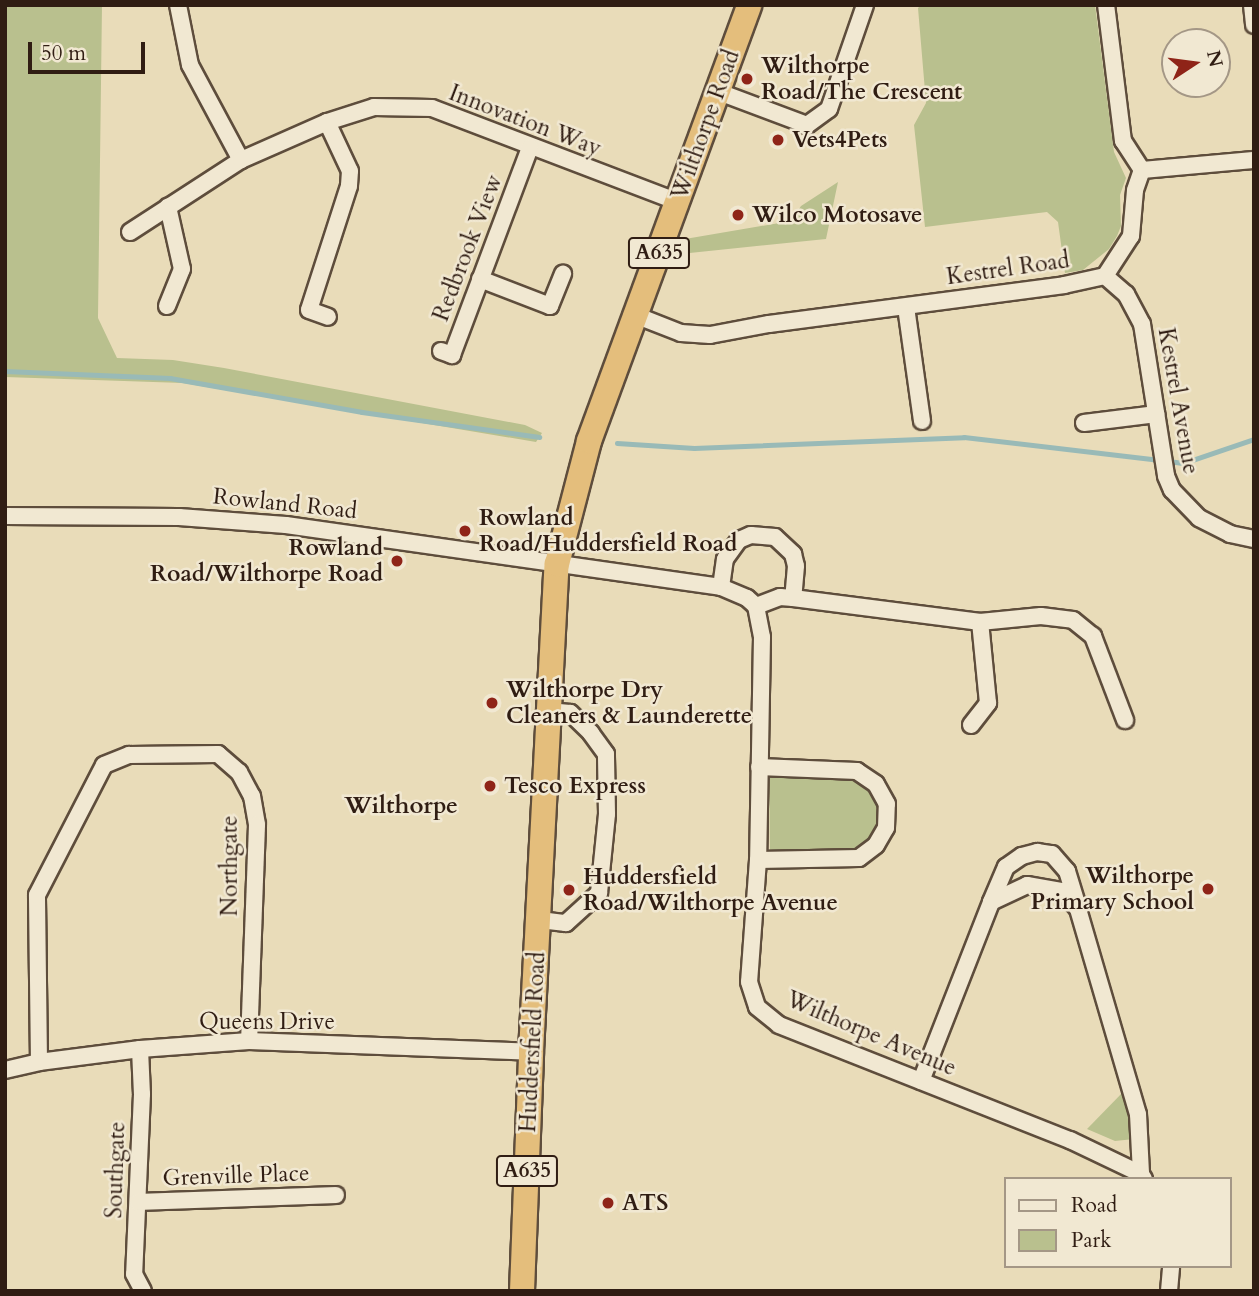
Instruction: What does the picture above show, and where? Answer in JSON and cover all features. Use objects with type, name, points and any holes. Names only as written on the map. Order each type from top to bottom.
[{"type":"highway","name":"Wilthorpe Road","points":[[589,441],[749,5]]},
{"type":"highway","name":"Huddersfield Road","points":[[522,1291],[531,1052],[557,564],[589,441]]},
{"type":"street","points":[[178,5],[190,65],[241,160]]},
{"type":"street","points":[[719,92],[807,125],[828,109],[865,5]]},
{"type":"street","points":[[1106,5],[1123,141],[1142,170],[1254,160]]},
{"type":"street","points":[[1252,5],[1254,25]]},
{"type":"street","name":"Innovation Way","points":[[130,232],[241,160],[327,122],[374,107],[432,108],[677,202]]},
{"type":"street","points":[[327,122],[350,171],[349,186],[309,310],[328,317]]},
{"type":"street","name":"Redbrook View","points":[[441,351],[452,355],[530,147]]},
{"type":"street","name":"Kestrel Road","points":[[635,315],[697,336],[1064,285],[1105,276],[1131,236],[1135,190],[1142,170]]},
{"type":"street","points":[[167,306],[182,269],[168,207]]},
{"type":"street","points":[[480,279],[550,306],[563,274]]},
{"type":"street","name":"Kestrel Avenue","points":[[1105,276],[1126,294],[1142,324],[1166,476],[1172,489],[1199,518],[1230,534],[1254,539]]},
{"type":"street","points":[[906,306],[922,421]]},
{"type":"street","points":[[1084,423],[1156,414]]},
{"type":"street","name":"Rowland Road","points":[[5,516],[100,514],[234,520],[414,542],[557,564]]},
{"type":"street","points":[[721,587],[724,559],[730,548],[751,534],[763,534],[775,537],[793,554],[796,566],[793,597]]},
{"type":"street","points":[[557,564],[721,587],[747,598],[755,607],[780,597],[793,597],[980,622],[1041,617],[1073,620],[1093,636],[1125,720]]},
{"type":"street","name":"Wilthorpe Avenue","points":[[755,607],[762,637],[758,860],[749,982],[758,1006],[779,1025],[1070,1140],[1143,1176]]},
{"type":"street","points":[[971,726],[988,703],[980,622]]},
{"type":"street","name":"Huddersfield Road","points":[[540,920],[566,923],[599,893],[607,814],[607,754],[591,733],[570,713],[548,711]]},
{"type":"street","name":"Northgate","points":[[39,1062],[37,895],[104,765],[129,755],[218,754],[239,772],[252,796],[257,825],[249,1041]]},
{"type":"street","points":[[758,860],[859,858],[876,845],[886,828],[887,804],[876,784],[857,771],[759,767]]},
{"type":"street","points":[[922,1081],[1006,867],[1022,856],[1037,852],[1052,854],[1067,871],[1138,1114],[1143,1176]]},
{"type":"street","points":[[991,902],[1027,885],[1062,891],[1079,909]]},
{"type":"street","name":"Queens Drive","points":[[5,1070],[39,1062],[140,1049],[249,1041],[531,1052]]},
{"type":"street","name":"Southgate","points":[[140,1049],[142,1094],[134,1274],[143,1291]]},
{"type":"street","name":"Grenville Place","points":[[138,1202],[336,1195]]},
{"type":"street","points":[[1169,1291],[1171,1268]]},
{"type":"green space","points":[[5,5],[102,5],[98,318],[117,358],[173,360],[224,368],[525,425],[542,433],[536,442],[183,383],[5,377]]},
{"type":"green space","points":[[921,5],[1095,5],[1114,152],[1126,178],[1120,195],[1121,226],[1117,236],[1109,249],[1083,270],[1065,273],[1058,222],[1047,212],[925,227],[914,125],[926,103],[918,8]]},
{"type":"green space","points":[[838,182],[826,239],[680,254],[685,239],[791,221],[801,206]]},
{"type":"green space","points":[[769,774],[855,777],[868,786],[881,803],[881,824],[872,841],[858,850],[770,851]]},
{"type":"green space","points":[[1125,1090],[1134,1139],[1115,1141],[1087,1129]]},
{"type":"waterway","points":[[5,371],[170,378],[362,412],[539,437]]},
{"type":"waterway","points":[[617,443],[694,448],[964,437],[1160,460]]},
{"type":"waterway","points":[[1169,461],[1184,463],[1254,439]]},
{"type":"place","name":"Wilthorpe Road/The Crescent","points":[[747,79]]},
{"type":"place","name":"Vets4Pets","points":[[778,140]]},
{"type":"place","name":"Wilco Motosave","points":[[738,215]]},
{"type":"place","name":"Rowland Road/Huddersfield Road","points":[[465,531]]},
{"type":"place","name":"Rowland Road/Wilthorpe Road","points":[[397,561]]},
{"type":"place","name":"Wilthorpe Dry Cleaners & Launderette","points":[[492,703]]},
{"type":"place","name":"Tesco Express","points":[[490,786]]},
{"type":"place","name":"Wilthorpe Primary School","points":[[1208,889]]},
{"type":"place","name":"Huddersfield Road/Wilthorpe Avenue","points":[[569,890]]},
{"type":"place","name":"ATS","points":[[608,1203]]},
{"type":"district","name":"Wilthorpe","points":[[401,806]]}]
